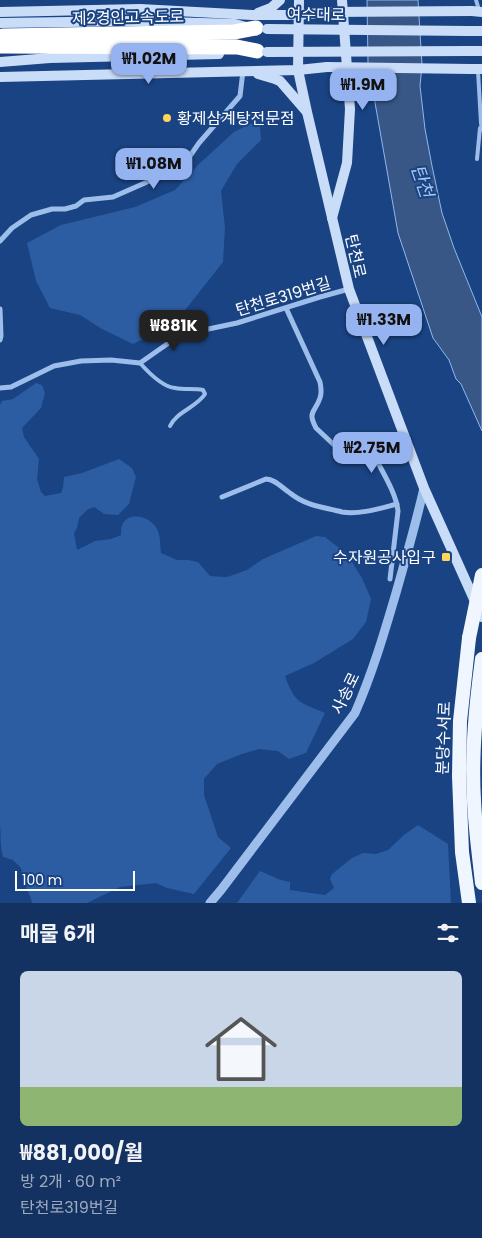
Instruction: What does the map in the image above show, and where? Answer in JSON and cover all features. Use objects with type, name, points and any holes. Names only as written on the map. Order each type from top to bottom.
[{"type":"highway","name":"제2경인고속도로","points":[[0,36],[234,32],[258,24]]},
{"type":"highway","name":"제2경인고속도로","points":[[0,46],[237,47],[262,52]]},
{"type":"highway","name":"분당수서로","points":[[469,903],[462,852],[459,776],[460,721],[469,638],[482,575]]},
{"type":"highway","name":"분당수서로","points":[[482,660],[473,766],[474,800],[482,883]]},
{"type":"main road","points":[[258,24],[280,0]]},
{"type":"main road","name":"탄천로","points":[[299,0],[298,70],[349,289],[424,488],[482,617]]},
{"type":"main road","points":[[332,219],[347,163],[350,109],[342,0]]},
{"type":"main road","points":[[0,12],[140,9],[258,24],[298,15],[330,12],[478,12]]},
{"type":"main road","name":"여수대로","points":[[0,23],[134,22],[258,24],[482,31]]},
{"type":"main road","points":[[0,62],[50,58],[262,52],[482,51]]},
{"type":"main road","points":[[0,77],[327,68],[477,69]]},
{"type":"main road","points":[[243,71],[280,81],[307,112]]},
{"type":"street","points":[[0,240],[12,228],[31,215],[52,209],[65,210],[76,206],[84,200],[113,197],[172,171],[190,156],[240,96],[243,71]]},
{"type":"street","name":"탄천로319번길","points":[[140,363],[180,335],[237,323],[349,289]]},
{"type":"street","points":[[286,308],[320,382],[320,398],[312,414],[312,421],[316,428],[348,458],[354,459],[370,450],[392,490],[398,511],[390,579]]},
{"type":"street","points":[[0,309],[0,340]]},
{"type":"street","points":[[0,388],[11,387],[54,366],[81,361],[140,363]]},
{"type":"street","points":[[222,497],[270,479],[307,504],[342,512],[348,513],[377,509],[397,504]]},
{"type":"street","name":"사송로","points":[[210,903],[355,713],[369,681],[388,621],[424,488]]},
{"type":"lane","points":[[476,0],[478,12]]},
{"type":"lane","points":[[477,69],[480,123],[477,159]]},
{"type":"lane","points":[[480,123],[482,130]]},
{"type":"lane","points":[[140,363],[148,373],[173,388],[197,388],[203,390],[205,394],[191,408],[173,420],[170,426]]},
{"type":"shaded area","points":[[252,123],[260,127],[261,140],[237,164],[221,191],[225,228],[223,262],[175,323],[133,344],[102,329],[80,315],[50,308],[36,281],[27,243],[61,225],[135,207],[175,190],[199,164],[234,132]]},
{"type":"shaded area","points":[[36,383],[42,385],[45,393],[41,408],[22,428],[24,437],[39,459],[37,479],[41,492],[45,496],[61,493],[64,477],[82,473],[119,459],[132,468],[136,477],[129,504],[118,515],[104,514],[94,507],[87,510],[79,518],[74,533],[77,550],[95,541],[111,539],[121,535],[123,523],[127,519],[136,516],[150,521],[157,529],[161,553],[177,560],[198,562],[210,576],[227,577],[247,570],[263,559],[316,536],[325,537],[347,554],[362,578],[371,599],[366,622],[353,639],[314,663],[285,676],[292,692],[299,701],[325,713],[306,753],[289,759],[278,751],[259,749],[217,764],[204,779],[204,795],[218,837],[231,848],[194,894],[167,888],[156,883],[120,887],[87,903],[32,903],[21,868],[13,860],[3,857],[0,825],[0,405],[2,401],[13,399]]},
{"type":"shaded area","points":[[418,825],[448,844],[451,903],[237,903],[260,871],[290,882],[290,890],[325,895],[334,888],[330,879],[332,874],[352,858],[363,853],[376,854],[388,850]]},
{"type":"water","name":"탄천","points":[[367,0],[418,0],[422,65],[420,86],[432,166],[442,213],[482,317],[482,431],[461,384],[456,379],[449,360],[433,338],[398,233],[368,63]]},
{"type":"place","name":"황제삼계탕전문점","points":[[167,118]]},
{"type":"place","name":"수자원공사입구","points":[[446,557]]}]
